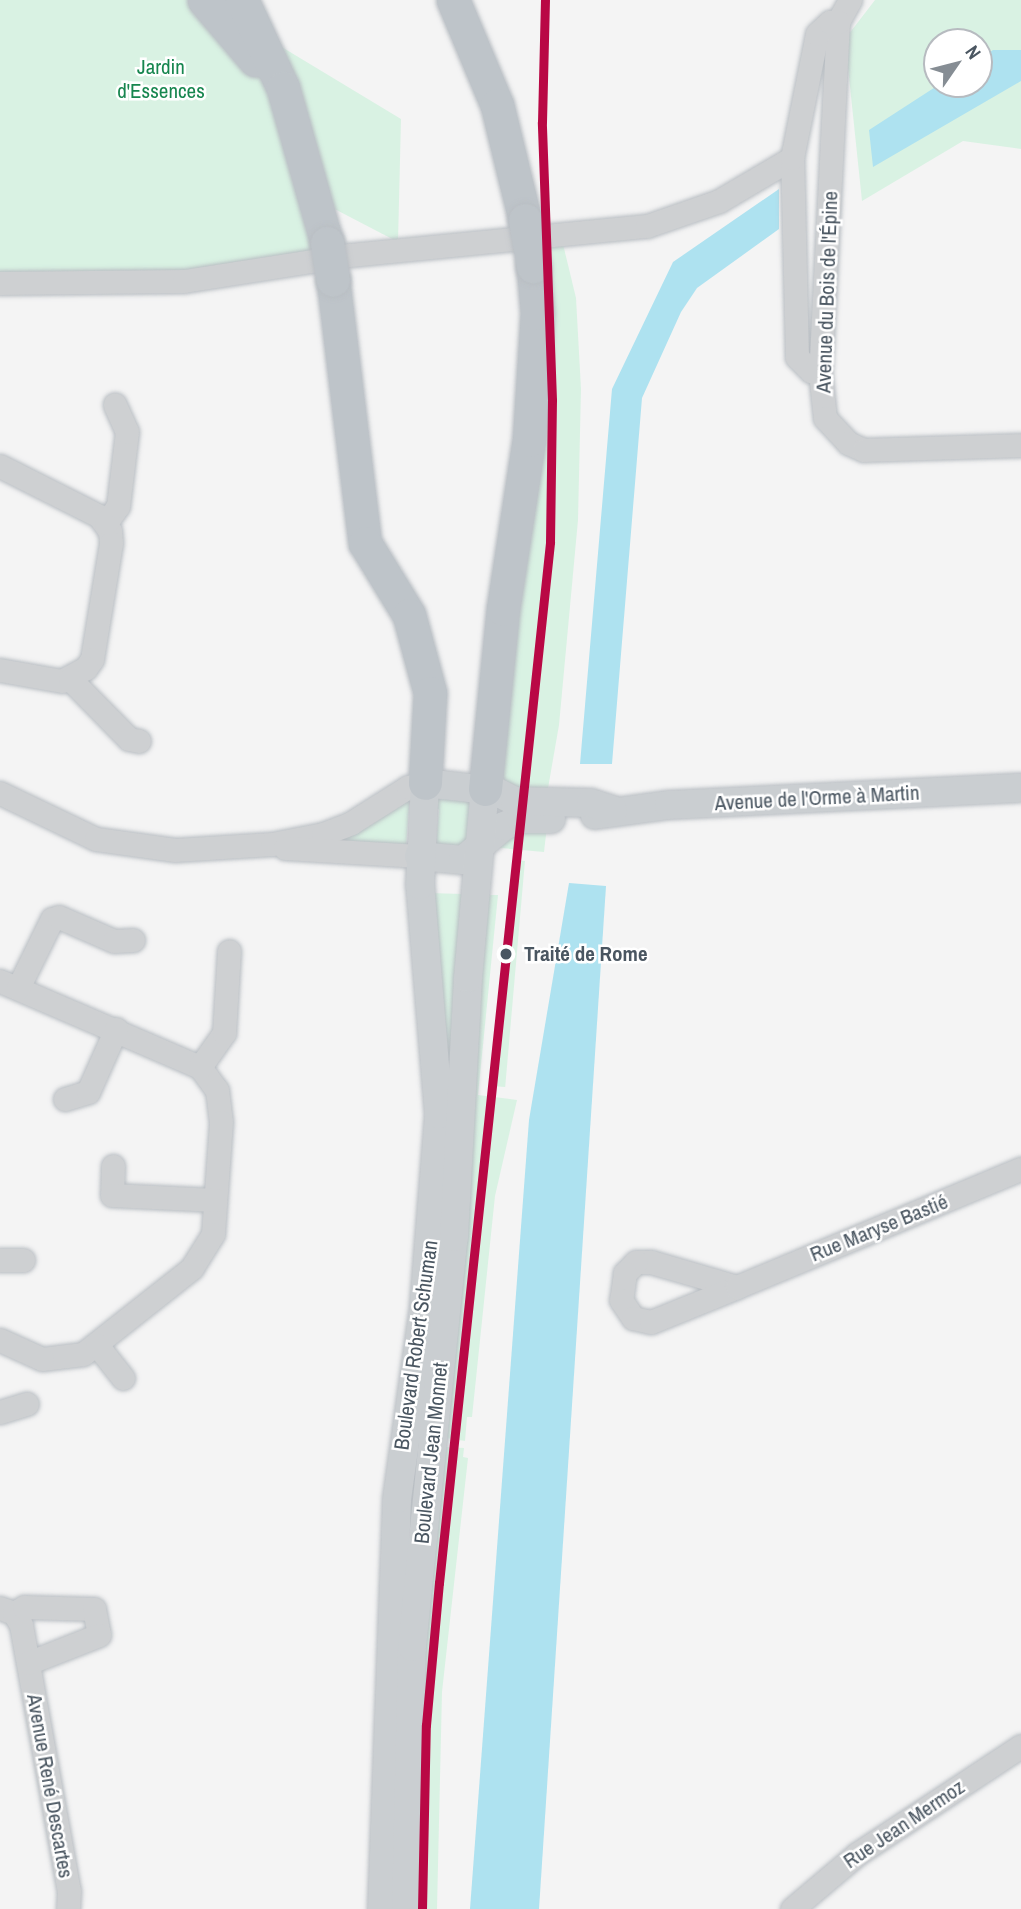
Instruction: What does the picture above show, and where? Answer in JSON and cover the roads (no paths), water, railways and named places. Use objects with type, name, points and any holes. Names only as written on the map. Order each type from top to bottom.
[{"type":"highway","points":[[204,0],[253,56],[289,115]]},
{"type":"highway","points":[[242,0],[274,67],[327,243],[365,542],[409,615],[427,674],[432,717],[425,783]]},
{"type":"highway","points":[[453,0],[497,105],[533,266],[537,313],[529,440],[503,609],[485,789]]},
{"type":"main road","name":"Avenue de l'Orme à Martin","points":[[425,783],[485,789],[515,801],[591,803],[613,810]]},
{"type":"main road","name":"Boulevard Robert Schuman","points":[[382,1909],[397,1499],[425,1306],[439,1114],[419,856],[425,783]]},
{"type":"main road","name":"Avenue de l'Orme à Martin","points":[[479,850],[516,820],[591,817],[613,810],[1021,788]]},
{"type":"main road","name":"Boulevard Jean Monnet","points":[[406,1909],[412,1647],[454,1237],[485,789]]},
{"type":"main road","points":[[419,856],[463,860],[479,850]]},
{"type":"street","points":[[820,372],[811,371],[797,357],[792,158],[817,34],[830,22],[838,22],[850,0]]},
{"type":"street","name":"Avenue du Bois de l'Épine","points":[[838,22],[820,372],[825,418],[848,443],[864,450],[1021,445]]},
{"type":"street","points":[[0,283],[184,281],[350,255],[647,226],[719,201],[792,158]]},
{"type":"street","points":[[106,523],[118,506],[127,432],[115,405]]},
{"type":"street","points":[[0,466],[79,504],[106,523],[111,543],[92,659],[70,679],[51,680],[0,670]]},
{"type":"street","points":[[70,679],[77,691],[129,739],[139,741]]},
{"type":"street","points":[[0,793],[68,829],[120,845],[175,850],[272,844],[342,827],[408,787],[425,783]]},
{"type":"street","points":[[272,844],[294,851],[419,856]]},
{"type":"street","points":[[0,1340],[55,1361],[83,1354],[201,1258],[213,1234],[221,1103],[200,1067],[9,985],[52,919],[59,917],[114,941],[133,940]]},
{"type":"street","points":[[200,1067],[224,1033],[229,951]]},
{"type":"street","points":[[65,1099],[88,1092],[116,1029]]},
{"type":"street","points":[[113,1166],[112,1195],[215,1200]]},
{"type":"street","name":"Rue Maryse Bastié","points":[[737,1287],[1021,1170]]},
{"type":"street","points":[[0,1260],[23,1260]]},
{"type":"street","points":[[97,1345],[123,1378]]},
{"type":"street","points":[[0,1412],[27,1404]]},
{"type":"street","name":"Avenue René Descartes","points":[[7,1610],[94,1609],[99,1635],[28,1663]]},
{"type":"street","name":"Avenue René Descartes","points":[[7,1610],[21,1625],[69,1891],[68,1909]]},
{"type":"street","name":"Rue Jean Mermoz","points":[[792,1909],[857,1854],[1021,1746]]},
{"type":"water","points":[[993,50],[1021,50],[1021,81],[993,97]]},
{"type":"water","points":[[923,95],[923,98],[992,98],[873,167],[869,130]]},
{"type":"water","points":[[779,189],[779,229],[697,288],[681,312],[642,398],[612,764],[580,764],[612,389],[673,262]]},
{"type":"water","points":[[569,883],[606,886],[539,1909],[470,1909],[529,1120]]},
{"type":"place","name":"Traité de Rome","points":[[506,954]]},
{"type":"park label","name":"Jardin d'Essences","points":[[161,79]]}]
